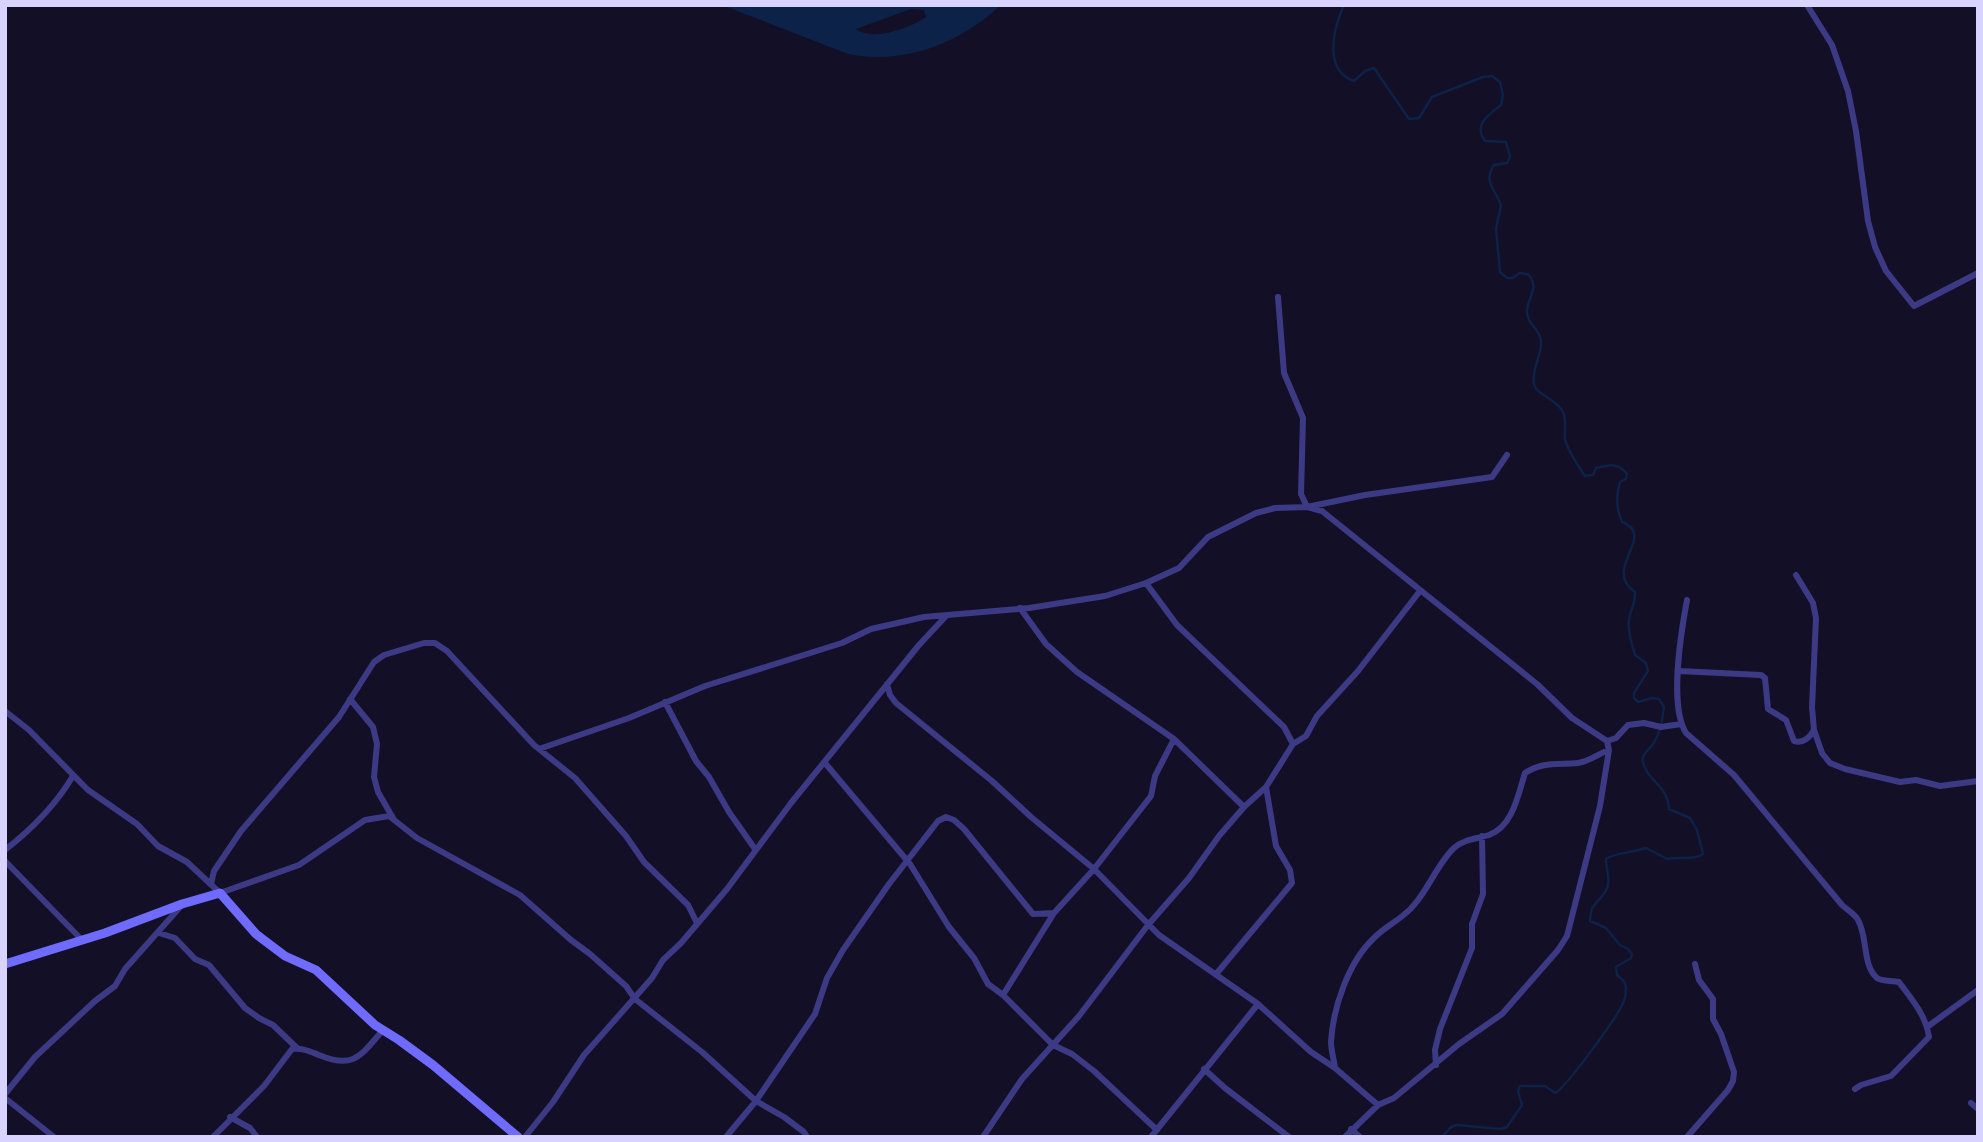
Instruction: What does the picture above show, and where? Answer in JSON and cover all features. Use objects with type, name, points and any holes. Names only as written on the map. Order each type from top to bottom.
[{"type":"street","points":[[1807,5],[1832,44],[1848,91],[1868,221],[1875,247],[1886,271],[1913,306],[1978,273]]},
{"type":"street","points":[[1278,297],[1283,373],[1303,418],[1301,494],[1307,507]]},
{"type":"street","points":[[539,749],[705,686],[842,643],[896,621],[1105,596],[1146,583],[1179,568],[1208,537],[1256,513],[1492,477],[1507,455]]},
{"type":"street","points":[[1307,507],[1322,511],[1537,684],[1572,718],[1607,741],[1609,750],[1600,806],[1567,936],[1558,950],[1502,1014],[1459,1044],[1394,1098],[1378,1105],[1345,1137]]},
{"type":"street","points":[[1796,575],[1813,603],[1816,618],[1812,707],[1814,730],[1822,753],[1830,762],[1845,769],[1900,782],[1916,780],[1940,786],[1978,781]]},
{"type":"street","points":[[1146,583],[1177,625],[1284,727],[1293,744]]},
{"type":"street","points":[[983,1137],[1022,1079],[1079,1016],[1148,925],[1189,878],[1219,836],[1266,787],[1293,744],[1306,736],[1317,716],[1358,671],[1420,591]]},
{"type":"street","points":[[1687,600],[1677,695],[1681,724],[1686,733],[1734,775],[1815,874],[1857,918],[1866,953],[1876,977],[1881,981],[1899,982],[1916,1004],[1927,1027],[1929,1037],[1891,1076],[1855,1089]]},
{"type":"street","points":[[1020,608],[1045,644],[1077,672],[1174,739],[1244,807]]},
{"type":"street","points":[[525,1137],[553,1102],[584,1055],[653,978],[663,960],[727,889],[755,849],[946,615]]},
{"type":"street","points":[[211,884],[214,871],[240,831],[321,740],[339,717],[373,662],[424,643],[435,643],[447,651],[539,749],[575,778],[626,836],[644,862],[688,905],[696,923]]},
{"type":"street","points":[[1679,671],[1761,675],[1765,678],[1768,709],[1786,720],[1794,741],[1810,737],[1814,730]]},
{"type":"street","points":[[887,684],[896,703],[1094,869],[1148,925],[1173,946],[1258,1004],[1311,1052],[1335,1068],[1378,1105]]},
{"type":"street","points":[[350,699],[373,727],[377,752],[374,777],[378,792],[394,820]]},
{"type":"street","points":[[665,702],[696,761],[755,849]]},
{"type":"street","points":[[5,711],[29,730],[73,776],[137,824],[158,846],[187,862],[220,893],[256,934],[285,956],[316,970],[383,1030],[433,1065],[518,1137]]},
{"type":"street","points":[[1607,741],[1616,738],[1628,724],[1637,722],[1661,727],[1681,724]]},
{"type":"street","points":[[1003,995],[1054,913],[1094,869],[1151,796],[1155,776],[1174,739]]},
{"type":"street","points":[[1335,1068],[1331,1044],[1341,996],[1353,966],[1371,940],[1410,911],[1427,891],[1453,849],[1465,841],[1503,827],[1516,803],[1525,773],[1536,765],[1581,763],[1609,750]]},
{"type":"street","points":[[825,763],[908,861],[949,927],[974,958],[988,984],[1003,995],[1053,1045],[1072,1054],[1094,1071],[1157,1130]]},
{"type":"street","points":[[5,850],[27,833],[60,798],[73,776]]},
{"type":"street","points":[[1217,974],[1292,883],[1290,870],[1276,846],[1266,787]]},
{"type":"street","points":[[5,964],[299,864],[365,820],[389,816],[435,849],[520,895],[626,986],[635,999],[702,1052],[756,1101],[784,1116],[807,1137]]},
{"type":"street","points":[[726,1137],[756,1101],[815,1014],[827,978],[842,950],[938,821],[946,817],[964,829],[1033,914],[1054,913]]},
{"type":"street","points":[[1436,1065],[1435,1051],[1440,1029],[1472,948],[1472,924],[1483,894],[1482,836]]},
{"type":"street","points":[[5,861],[82,940]]},
{"type":"street","points":[[54,1137],[5,1096],[35,1057],[115,986],[125,970],[182,904]]},
{"type":"street","points":[[159,933],[175,938],[195,960],[209,965],[245,1008],[273,1025],[298,1049]]},
{"type":"street","points":[[1687,1137],[1728,1090],[1734,1072],[1721,1034],[1713,1020],[1713,999],[1699,980],[1695,964]]},
{"type":"street","points":[[1927,1027],[1978,990]]},
{"type":"street","points":[[1151,1137],[1258,1004]]},
{"type":"street","points":[[213,1137],[230,1117],[264,1086],[292,1049],[302,1048],[333,1061],[355,1060],[383,1030]]},
{"type":"street","points":[[1204,1069],[1289,1137]]},
{"type":"street","points":[[1971,1103],[1978,1109]]},
{"type":"street","points":[[230,1117],[250,1128],[257,1137]]},
{"type":"street","points":[[1351,1129],[1360,1137]]},
{"type":"water","points":[[722,5],[1001,5],[967,31],[930,48],[890,56],[848,54]],"holes":[[[911,9],[924,10],[926,17],[891,32],[872,34],[856,29]]]},
{"type":"waterway","points":[[1344,5],[1334,37],[1334,58],[1338,68],[1344,76],[1354,81],[1365,71],[1374,68],[1409,119],[1419,118],[1432,97],[1483,77],[1492,76],[1500,82],[1503,95],[1501,105],[1481,125],[1485,141],[1506,142],[1510,157],[1507,163],[1494,165],[1490,176],[1491,185],[1501,205],[1496,229],[1500,272],[1507,278],[1513,278],[1520,273],[1528,274],[1532,279],[1533,289],[1527,313],[1541,341],[1534,373],[1535,388],[1556,403],[1563,412],[1566,443],[1585,476],[1593,475],[1596,468],[1609,465],[1617,466],[1627,474],[1626,479],[1620,482],[1617,502],[1622,522],[1632,528],[1634,535],[1624,573],[1626,583],[1635,592],[1629,629],[1635,655],[1646,663],[1648,671],[1634,693],[1634,698],[1638,702],[1659,699],[1664,707],[1658,735],[1644,754],[1643,762],[1665,794],[1669,809],[1690,818],[1697,830],[1703,854],[1667,859],[1646,848],[1606,859],[1608,884],[1593,907],[1590,921],[1606,928],[1620,945],[1632,954],[1631,958],[1616,967],[1617,975],[1626,987],[1619,1010],[1579,1066],[1555,1093],[1545,1086],[1520,1086],[1518,1091],[1522,1105],[1507,1127],[1501,1129],[1457,1125],[1451,1127],[1442,1137]]}]
